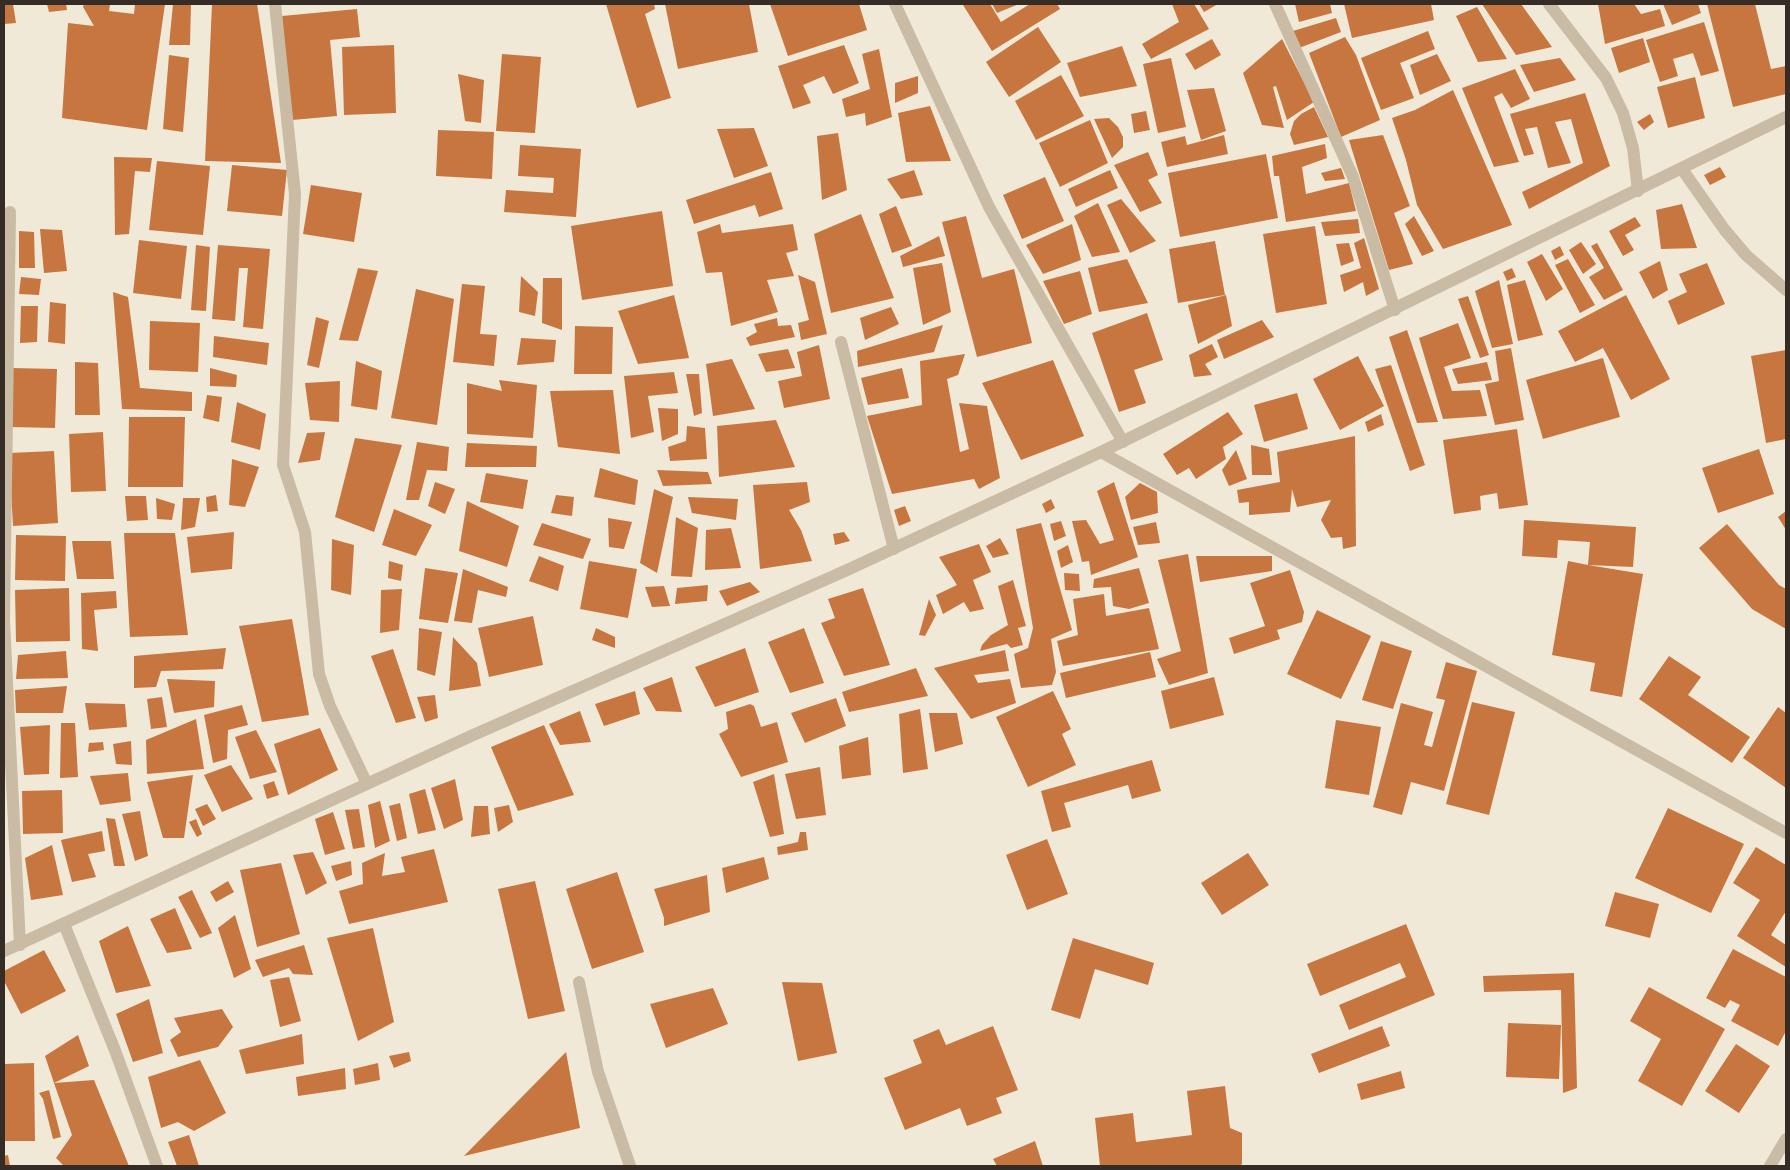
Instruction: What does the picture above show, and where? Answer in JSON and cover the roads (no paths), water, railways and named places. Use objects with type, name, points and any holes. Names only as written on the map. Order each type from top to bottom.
[{"type":"street","points":[[275,4],[295,194],[282,466],[305,532],[318,674],[330,706],[366,784]]},
{"type":"street","points":[[894,4],[989,207],[1123,442]]},
{"type":"street","points":[[1275,4],[1353,177],[1395,310]]},
{"type":"street","points":[[1549,4],[1606,78],[1623,113],[1633,148],[1638,191]]},
{"type":"street","points":[[4,951],[366,784],[894,549],[1102,452],[1786,117]]},
{"type":"street","points":[[1682,169],[1724,229],[1746,255],[1786,290]]},
{"type":"street","points":[[10,212],[4,621],[20,945]]},
{"type":"street","points":[[841,342],[894,549]]},
{"type":"street","points":[[1102,452],[1786,833]]},
{"type":"street","points":[[64,924],[116,1053],[157,1166]]},
{"type":"street","points":[[580,982],[598,1072],[630,1166]]},
{"type":"street","points":[[1770,1166],[1786,1139]]}]
